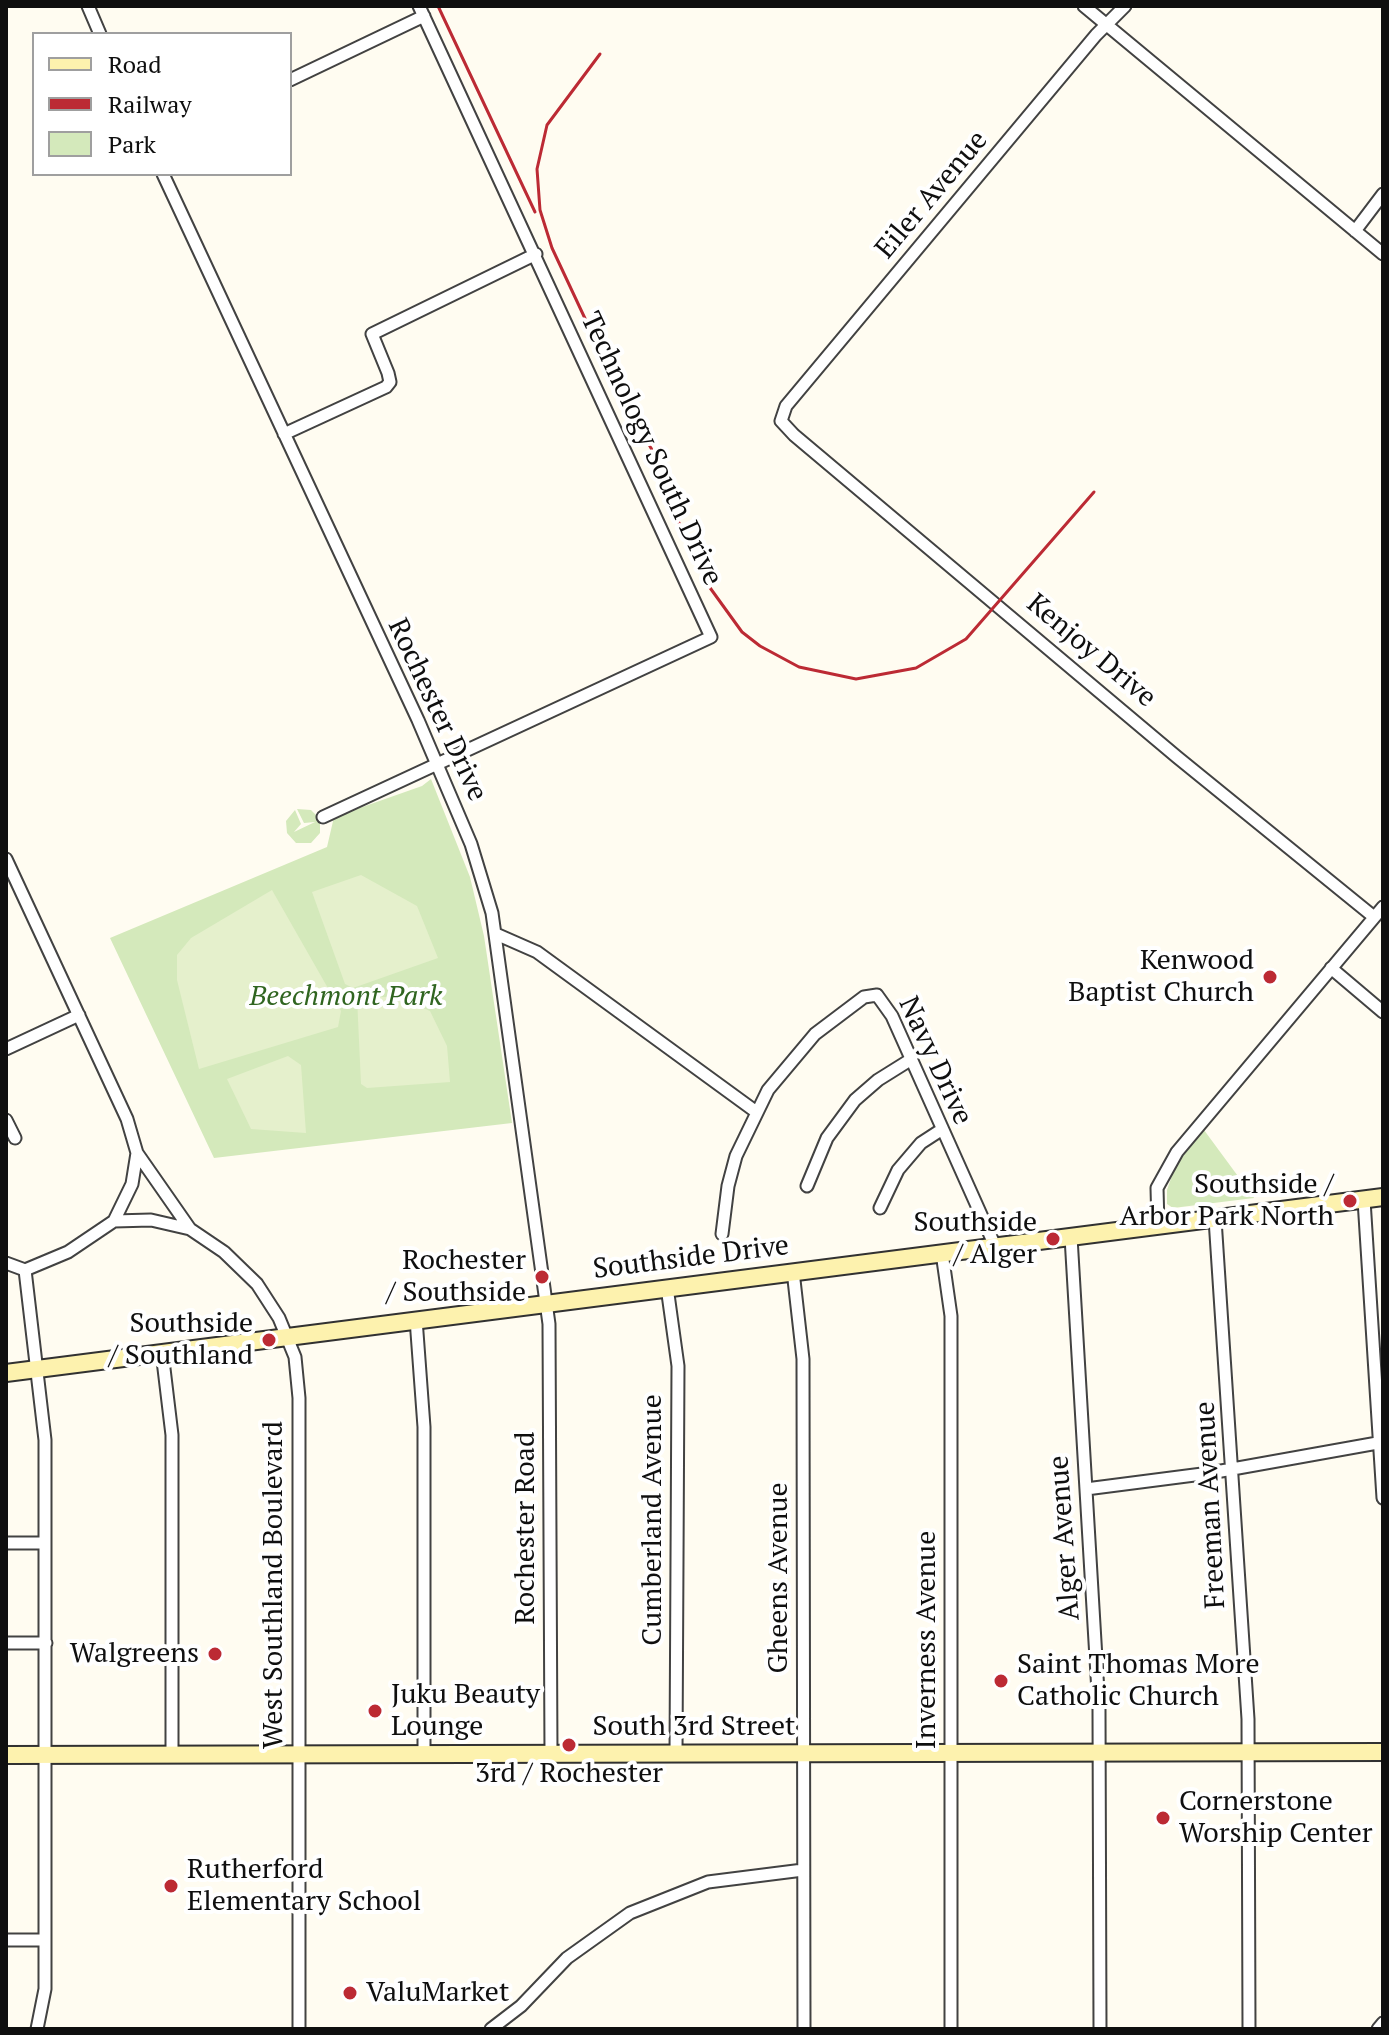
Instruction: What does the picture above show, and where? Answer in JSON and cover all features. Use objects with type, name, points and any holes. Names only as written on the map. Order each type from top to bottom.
[{"type":"main road","name":"Southside Drive","points":[[6,1373],[1383,1197]]},
{"type":"main road","name":"South 3rd Street","points":[[6,1755],[1383,1752]]},
{"type":"street","points":[[88,6],[99,32]]},
{"type":"street","points":[[1084,6],[1383,254]]},
{"type":"street","name":"Eiler Avenue","points":[[781,418],[786,406],[1125,6]]},
{"type":"street","points":[[292,79],[422,11]]},
{"type":"street","name":"Technology South Drive","points":[[422,11],[711,637],[437,765]]},
{"type":"street","name":"Rochester Drive","points":[[164,176],[471,844],[496,934],[546,1303]]},
{"type":"street","points":[[1355,231],[1383,194]]},
{"type":"street","points":[[284,434],[386,387],[390,382],[388,373],[372,334],[536,254]]},
{"type":"street","name":"Kenjoy Drive","points":[[781,418],[794,435],[1374,917]]},
{"type":"street","points":[[323,817],[437,765]]},
{"type":"street","points":[[6,859],[127,1119],[137,1153],[132,1184],[114,1221],[75,1248],[25,1270],[6,1263]]},
{"type":"street","points":[[1158,1226],[1155,1206],[1164,1171],[1383,907]]},
{"type":"street","points":[[496,934],[537,952],[755,1111]]},
{"type":"street","points":[[1331,968],[1383,1012]]},
{"type":"street","name":"Navy Drive","points":[[722,1234],[728,1186],[755,1111],[778,1076],[815,1034],[864,997],[882,998],[995,1246]]},
{"type":"street","points":[[6,1049],[79,1015]]},
{"type":"street","points":[[807,1186],[827,1138],[855,1100],[878,1080],[910,1060]]},
{"type":"street","points":[[6,1120],[15,1138]]},
{"type":"street","points":[[880,1208],[898,1170],[921,1143],[941,1130]]},
{"type":"street","name":"West Southland Boulevard","points":[[137,1153],[190,1229],[224,1252],[257,1284],[288,1338],[295,1357],[299,1398],[299,2029]]},
{"type":"street","points":[[1364,1200],[1380,1388],[1383,1498]]},
{"type":"street","name":"Freeman Avenue","points":[[1215,1219],[1233,1469],[1247,1753],[1249,2029]]},
{"type":"street","points":[[114,1221],[151,1220],[190,1229]]},
{"type":"street","name":"Alger Avenue","points":[[1071,1237],[1100,1753],[1100,2029]]},
{"type":"street","name":"Inverness Avenue","points":[[942,1253],[951,1316],[951,2029]]},
{"type":"street","points":[[25,1270],[45,1440],[45,1940],[44,2006],[37,2029]]},
{"type":"street","name":"Gheens Avenue","points":[[793,1271],[803,1359],[804,2029]]},
{"type":"street","name":"Cumberland Avenue","points":[[667,1287],[678,1366],[676,1753]]},
{"type":"street","name":"Rochester Road","points":[[546,1303],[549,1324],[551,1754]]},
{"type":"street","points":[[416,1319],[424,1427],[424,1754]]},
{"type":"street","points":[[162,1352],[172,1435],[172,1754]]},
{"type":"street","points":[[1086,1489],[1233,1469],[1381,1442]]},
{"type":"street","points":[[6,1543],[45,1543]]},
{"type":"street","points":[[6,1643],[46,1643]]},
{"type":"street","points":[[491,2029],[577,1950],[630,1913],[708,1882],[803,1870]]},
{"type":"street","points":[[6,1940],[45,1940]]},
{"type":"street","points":[[1378,2029],[1383,2023]]},
{"type":"green space","name":"Beechmont Park","points":[[431,779],[470,877],[484,936],[512,1123],[214,1158],[110,938],[327,847],[334,817],[422,786]]},
{"type":"green space","points":[[297,809],[311,810],[320,819],[320,833],[311,843],[296,843],[287,833],[286,821],[295,810],[301,824],[294,832],[315,822],[304,823]]},
{"type":"green space","points":[[361,875],[417,906],[438,958],[353,988],[345,984],[312,892]]},
{"type":"green space","points":[[272,890],[341,1011],[338,1027],[199,1069],[177,980],[177,955],[191,938]]},
{"type":"green space","points":[[357,997],[397,997],[430,1011],[447,1046],[450,1082],[367,1088],[361,1084]]},
{"type":"green space","points":[[288,1056],[301,1065],[306,1133],[251,1129],[227,1079]]},
{"type":"green space","points":[[1204,1130],[1243,1183],[1240,1191],[1251,1191],[1254,1198],[1173,1208],[1167,1204],[1167,1190],[1175,1167],[1167,1179],[1163,1199],[1167,1176]]},
{"type":"railway","points":[[438,6],[535,212]]},
{"type":"railway","points":[[600,54],[547,125],[537,169],[540,210],[552,248],[618,389],[666,475]]},
{"type":"railway","points":[[664,491],[708,585],[742,632],[760,646],[799,667],[856,679],[916,668],[966,639],[1094,492]]},
{"type":"place","name":"Kenwood Baptist Church","points":[[1270,977]]},
{"type":"place","name":"Southside / Arbor Park North","points":[[1350,1201]]},
{"type":"place","name":"Southside / Alger","points":[[1053,1239]]},
{"type":"place","name":"Rochester / Southside","points":[[542,1277]]},
{"type":"place","name":"Southside / Southland","points":[[269,1340]]},
{"type":"place","name":"Walgreens","points":[[215,1654]]},
{"type":"place","name":"Saint Thomas More Catholic Church","points":[[1001,1681]]},
{"type":"place","name":"Juku Beauty Lounge","points":[[375,1711]]},
{"type":"place","name":"3rd / Rochester","points":[[569,1745]]},
{"type":"place","name":"Cornerstone Worship Center","points":[[1163,1818]]},
{"type":"place","name":"Rutherford Elementary School","points":[[171,1886]]},
{"type":"place","name":"ValuMarket","points":[[350,1993]]}]
